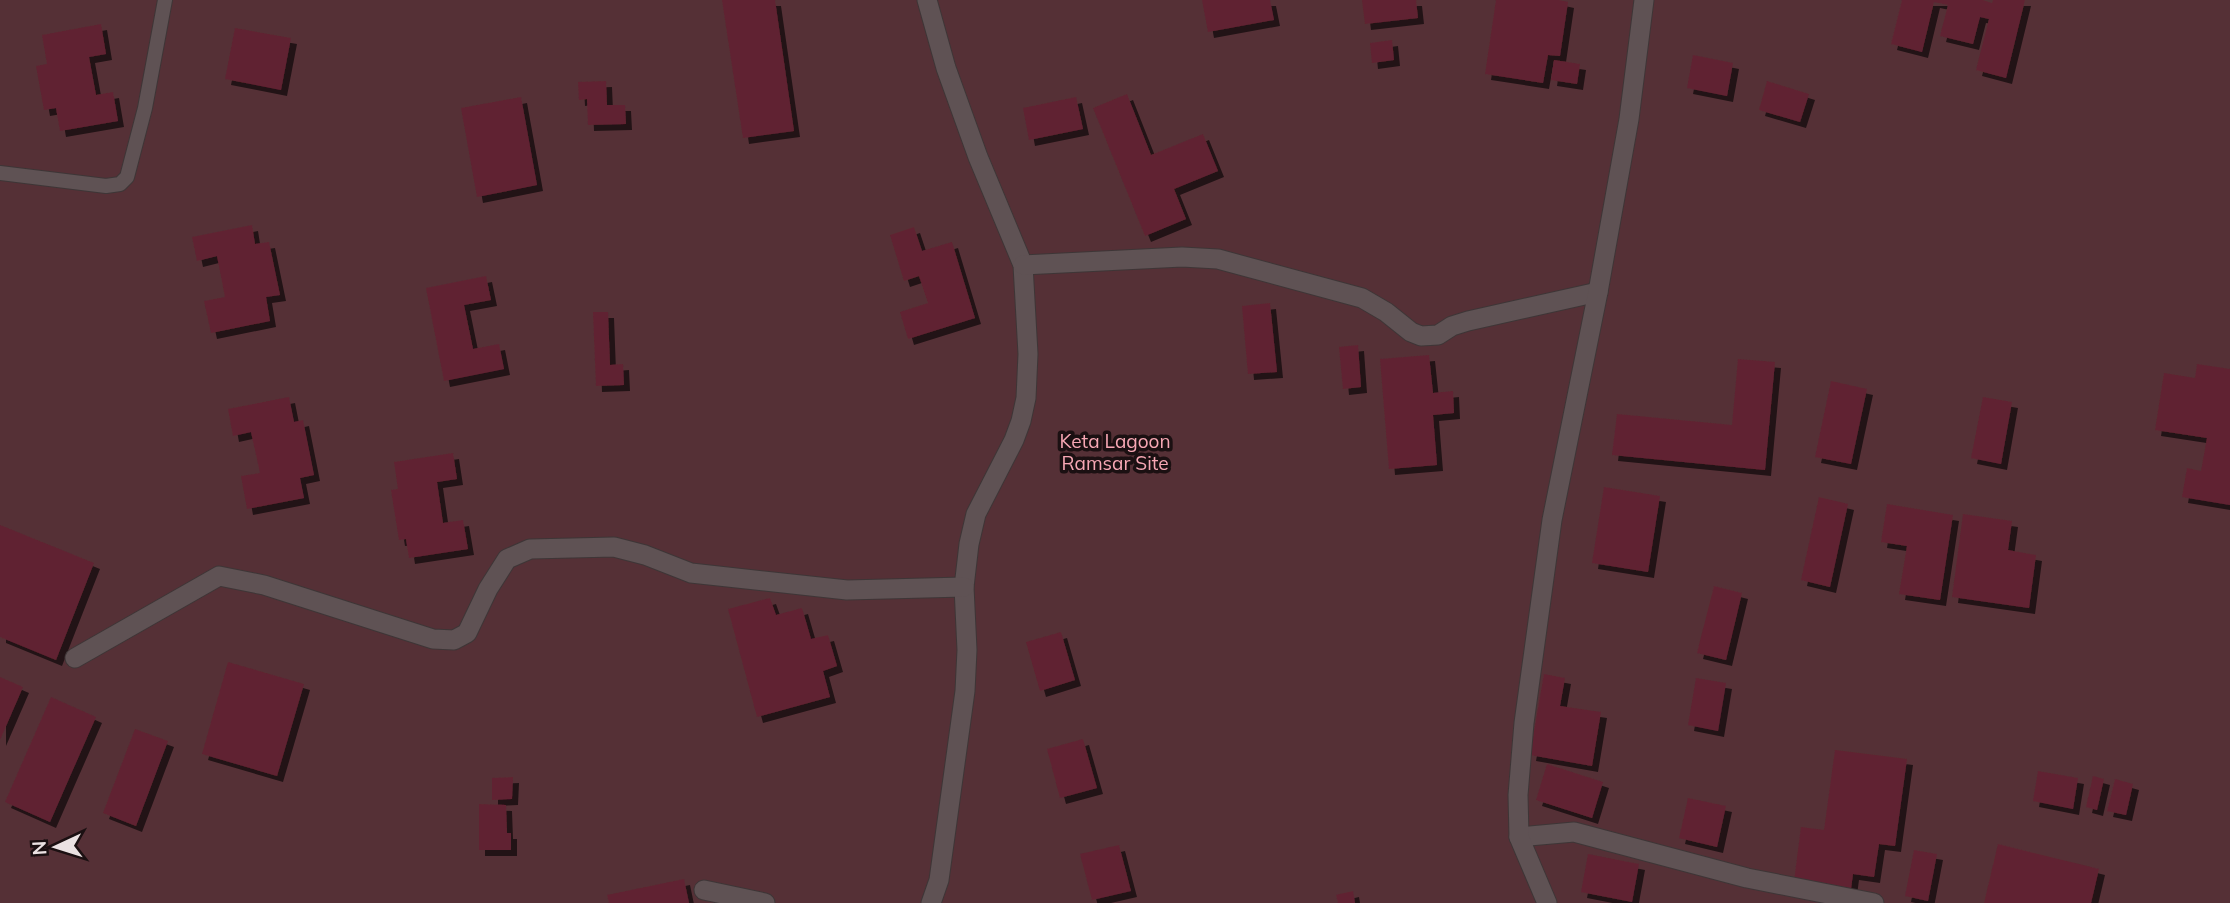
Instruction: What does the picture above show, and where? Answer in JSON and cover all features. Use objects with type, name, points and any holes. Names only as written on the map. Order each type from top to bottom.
[{"type":"street","points":[[927,0],[950,81],[1023,265],[1028,354],[1026,398],[1014,440],[976,514],[969,544],[964,587],[967,650],[965,691],[939,880],[931,903]]},
{"type":"street","points":[[1547,903],[1519,837],[1518,795],[1524,723],[1552,520],[1598,292],[1629,119],[1644,0]]},
{"type":"street","points":[[1023,265],[1182,257],[1218,259],[1362,298],[1386,312],[1411,332],[1431,337],[1468,321],[1598,292]]},
{"type":"street","points":[[75,658],[219,576],[264,585],[433,639],[454,640],[467,632],[488,589],[507,559],[530,549],[614,547],[645,555],[691,573],[846,590],[964,587]]},
{"type":"street","points":[[1519,837],[1574,832],[1747,878],[1874,903]]},
{"type":"street","points":[[704,890],[765,903]]},
{"type":"lane","points":[[0,173],[106,186],[120,184],[127,177],[145,108],[165,0]]},
{"type":"green space","name":"Keta Lagoon Ramsar Site","points":[[0,0],[2230,0],[2230,903],[0,903]]},
{"type":"building","points":[[722,0],[775,0],[794,131],[743,138]]},
{"type":"building","points":[[1202,0],[1270,0],[1274,20],[1208,32]]},
{"type":"building","points":[[1362,0],[1416,0],[1418,18],[1365,24]]},
{"type":"building","points":[[1496,0],[1568,2],[1560,56],[1548,55],[1543,83],[1485,74]]},
{"type":"building","points":[[1902,0],[1983,0],[1992,3],[1993,0],[2025,0],[2006,78],[1976,70],[1989,19],[1980,17],[1973,44],[1940,36],[1948,5],[1934,2],[1922,52],[1891,44]]},
{"type":"building","points":[[101,24],[106,54],[89,57],[96,95],[113,92],[118,121],[60,131],[56,108],[44,110],[36,66],[47,64],[42,35]]},
{"type":"building","points":[[235,28],[291,38],[281,90],[225,79]]},
{"type":"building","points":[[1392,40],[1394,60],[1372,63],[1370,43]]},
{"type":"building","points":[[1693,55],[1733,63],[1727,96],[1687,88]]},
{"type":"building","points":[[1554,60],[1580,64],[1577,84],[1551,80]]},
{"type":"building","points":[[606,81],[607,105],[625,105],[626,124],[588,125],[587,99],[579,100],[578,82]]},
{"type":"building","points":[[1767,81],[1809,94],[1800,122],[1759,110]]},
{"type":"building","points":[[1127,94],[1151,155],[1203,134],[1218,171],[1174,189],[1186,219],[1145,236],[1093,108]]},
{"type":"building","points":[[521,97],[537,185],[477,197],[461,108]]},
{"type":"building","points":[[1076,97],[1083,129],[1029,140],[1023,108]]},
{"type":"building","points":[[252,225],[255,244],[269,242],[280,295],[266,297],[270,321],[211,333],[204,301],[225,297],[217,256],[197,261],[192,237]]},
{"type":"building","points":[[914,227],[922,251],[952,242],[975,318],[908,339],[900,312],[928,303],[919,276],[904,281],[890,235]]},
{"type":"building","points":[[486,276],[491,300],[464,305],[473,349],[499,344],[504,369],[444,381],[426,288]]},
{"type":"building","points":[[1270,303],[1277,372],[1248,374],[1242,306]]},
{"type":"building","points":[[593,312],[608,312],[610,365],[623,364],[624,385],[596,386]]},
{"type":"building","points":[[1358,345],[1361,387],[1343,389],[1339,347]]},
{"type":"building","points":[[1429,355],[1433,393],[1453,391],[1454,413],[1433,415],[1437,465],[1389,469],[1380,359]]},
{"type":"building","points":[[1738,359],[1775,362],[1765,470],[1612,455],[1617,414],[1732,425]]},
{"type":"building","points":[[2197,364],[2230,369],[2230,505],[2182,497],[2187,468],[2201,471],[2207,438],[2155,430],[2164,373],[2195,378]]},
{"type":"building","points":[[1831,381],[1867,389],[1851,464],[1815,457]]},
{"type":"building","points":[[289,397],[294,422],[303,420],[314,475],[300,478],[304,498],[247,509],[241,476],[260,473],[251,432],[233,436],[228,409]]},
{"type":"building","points":[[1983,397],[2012,402],[2001,464],[1971,458]]},
{"type":"building","points":[[453,453],[457,479],[437,482],[443,523],[463,520],[468,549],[409,558],[406,539],[399,540],[391,490],[398,489],[394,462]]},
{"type":"building","points":[[1604,487],[1660,496],[1648,572],[1592,563]]},
{"type":"building","points":[[1819,497],[1848,504],[1830,587],[1801,580]]},
{"type":"building","points":[[1887,504],[1953,515],[1940,600],[1899,594],[1907,546],[1881,542]]},
{"type":"building","points":[[1963,514],[2012,521],[2008,550],[2036,555],[2029,608],[1952,597]]},
{"type":"building","points":[[0,525],[94,563],[56,660],[0,637]]},
{"type":"building","points":[[1714,586],[1742,593],[1726,660],[1697,653]]},
{"type":"building","points":[[770,598],[776,615],[802,608],[811,639],[828,635],[837,666],[823,671],[830,697],[757,717],[728,609]]},
{"type":"building","points":[[1061,632],[1075,680],[1040,691],[1026,642]]},
{"type":"building","points":[[228,662],[304,684],[277,776],[202,754]]},
{"type":"building","points":[[1544,674],[1565,678],[1560,706],[1601,712],[1592,766],[1530,755]]},
{"type":"building","points":[[0,677],[23,687],[0,740]]},
{"type":"building","points":[[1696,678],[1726,683],[1718,731],[1688,725]]},
{"type":"building","points":[[51,697],[96,717],[50,822],[5,802]]},
{"type":"building","points":[[135,729],[168,741],[136,826],[103,813]]},
{"type":"building","points":[[1083,739],[1097,788],[1060,798],[1047,749]]},
{"type":"building","points":[[1835,750],[1907,759],[1895,846],[1879,844],[1874,877],[1853,874],[1851,889],[1794,881],[1801,827],[1824,830]]},
{"type":"building","points":[[1547,764],[1603,782],[1592,818],[1536,800]]},
{"type":"building","points":[[2038,771],[2078,778],[2073,809],[2033,801]]},
{"type":"building","points":[[2093,776],[2104,779],[2097,810],[2086,807]]},
{"type":"building","points":[[513,777],[512,799],[492,800],[492,778]]},
{"type":"building","points":[[2115,779],[2133,784],[2126,815],[2107,811]]},
{"type":"building","points":[[1688,798],[1726,806],[1717,847],[1679,838]]},
{"type":"building","points":[[479,804],[506,805],[511,850],[479,850]]},
{"type":"building","points":[[1998,844],[2099,869],[2091,903],[1984,903]]},
{"type":"building","points":[[1119,845],[1131,891],[1092,900],[1080,854]]},
{"type":"building","points":[[1914,850],[1937,854],[1928,901],[1905,896]]},
{"type":"building","points":[[1588,854],[1639,864],[1632,902],[1581,892]]},
{"type":"building","points":[[684,879],[689,903],[609,903],[607,895]]},
{"type":"building","points":[[1353,891],[1355,903],[1338,903],[1336,895]]}]
